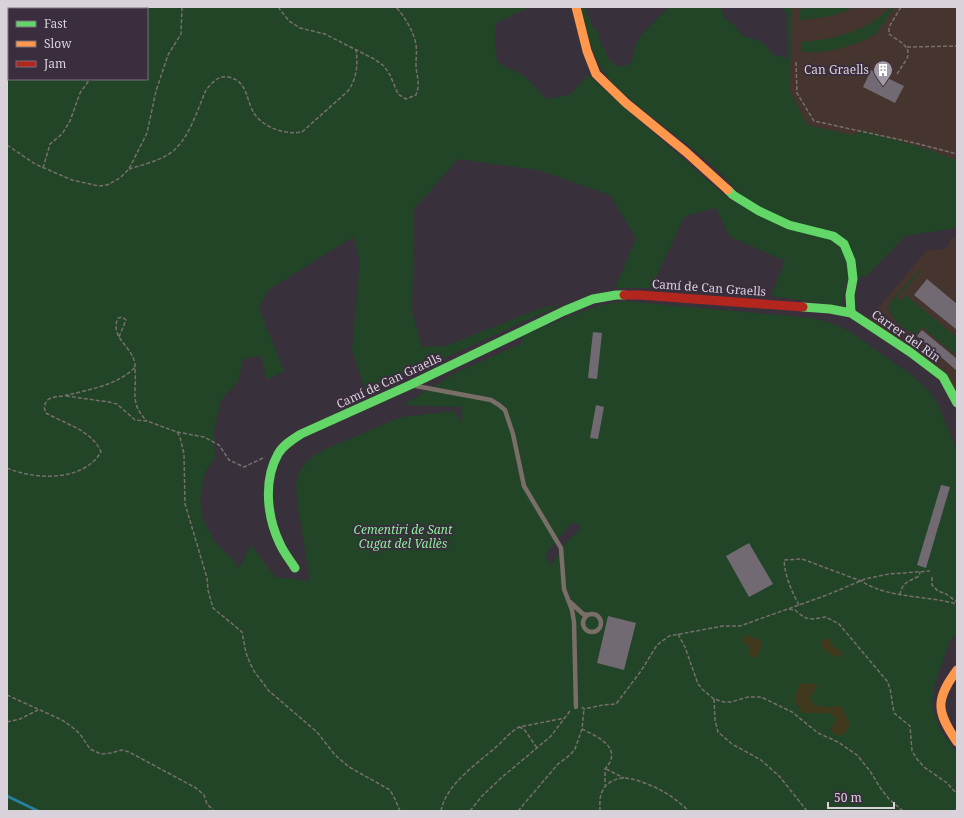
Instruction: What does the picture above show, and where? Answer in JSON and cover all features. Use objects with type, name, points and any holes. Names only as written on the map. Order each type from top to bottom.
[{"type":"street","points":[[576,7],[587,51],[596,74],[626,104],[686,152],[733,195],[759,211],[789,225],[833,236],[844,244],[852,267],[853,279],[850,295],[851,313]]},
{"type":"street","name":"Camí de Can Graells","points":[[295,568],[280,544],[271,520],[268,498],[271,477],[276,461],[279,454],[290,441],[301,434],[410,385],[564,311],[593,299],[616,295],[830,309],[851,313]]},
{"type":"street","name":"Carrer del Rin","points":[[851,313],[910,352],[943,377],[957,403]]},
{"type":"street","points":[[957,670],[942,693],[941,704],[948,729],[957,742]]},
{"type":"lane","points":[[410,385],[491,400],[505,410],[513,434],[524,486],[561,548],[564,589],[572,610],[574,622],[576,707]]},
{"type":"lane","points":[[567,600],[583,614],[587,615]]},
{"type":"path","points":[[7,145],[43,168],[72,180],[99,186],[107,185],[120,178],[129,169],[147,133],[156,91],[168,55],[181,34],[182,7]]},
{"type":"path","points":[[278,7],[289,21],[300,28],[325,34],[374,59],[384,66],[390,75],[398,94],[402,97],[410,98],[416,95],[419,82],[416,64],[416,45],[412,31],[396,7]]},
{"type":"path","points":[[901,7],[889,27],[888,34],[907,47],[957,46]]},
{"type":"path","points":[[897,74],[909,52],[907,47]]},
{"type":"path","points":[[129,169],[159,159],[169,154],[182,143],[206,90],[211,84],[221,77],[235,79],[243,86],[253,112],[260,121],[285,132],[302,132],[348,91],[353,84],[357,67],[356,49]]},
{"type":"path","points":[[796,62],[797,92],[814,120],[957,154]]},
{"type":"path","points":[[43,168],[50,144],[62,134],[70,121],[80,93],[89,80]]},
{"type":"path","points":[[119,337],[126,320],[122,317],[118,318],[116,328],[119,337],[135,361],[136,382],[134,395],[136,405],[140,414],[148,421]]},
{"type":"path","points":[[66,396],[115,381],[130,373],[135,367]]},
{"type":"path","points":[[7,468],[18,473],[46,477],[58,476],[81,469],[97,458],[101,452],[92,439],[82,432],[46,414],[44,407],[47,400],[53,397],[66,396],[117,404],[135,420],[148,421],[177,432],[204,437],[219,445],[229,460],[244,467],[265,457],[276,461]]},
{"type":"path","points":[[177,432],[180,437],[184,454],[185,504],[207,578],[208,590],[213,608],[242,632],[246,653],[250,663],[269,691],[317,732],[335,755],[349,767],[390,790],[400,811]]},
{"type":"path","points":[[799,605],[791,589],[785,571],[784,560],[802,559],[868,585],[900,595],[957,603]]},
{"type":"path","points":[[518,811],[558,764],[570,755],[575,748],[582,729],[584,709],[603,704],[616,704],[641,671],[657,645],[668,636],[723,626],[740,626],[827,595],[861,581],[888,574],[930,571]]},
{"type":"path","points":[[900,595],[904,584],[919,576],[920,572]]},
{"type":"path","points":[[932,577],[932,585],[938,592],[946,594],[957,603]]},
{"type":"path","points":[[789,608],[795,610],[806,618],[813,619],[826,617],[840,624],[887,681],[890,688],[894,712],[910,726],[912,751],[917,759],[924,767],[947,783],[957,794]]},
{"type":"path","points":[[678,634],[685,647],[698,684],[714,699],[724,702],[731,702],[748,697],[761,697],[792,712],[818,733],[838,742],[857,755],[889,799],[903,811]]},
{"type":"path","points":[[7,695],[62,720],[80,734],[90,749],[101,754],[122,750],[129,752],[196,788],[204,795],[207,804],[214,811]]},
{"type":"path","points":[[714,699],[718,732],[732,744],[761,760],[780,777],[807,811]]},
{"type":"path","points":[[7,722],[20,719],[38,710]]},
{"type":"path","points":[[441,811],[445,797],[465,774],[498,746],[513,730],[519,726],[565,718],[551,736],[500,779],[482,796],[470,811]]},
{"type":"path","points":[[519,726],[524,729],[537,748]]},
{"type":"path","points":[[582,729],[608,745],[611,749],[612,754],[610,764],[605,769],[605,785],[601,794],[600,811]]},
{"type":"path","points":[[605,769],[624,778],[635,780],[664,791],[689,811]]},
{"type":"path","points":[[605,785],[609,782],[624,778]]},
{"type":"shaded area","points":[[791,7],[957,7],[957,160],[807,125],[790,91]]},
{"type":"shaded area","points":[[951,238],[957,239],[957,403],[943,377],[866,322],[927,250],[946,249]]},
{"type":"green space","name":"Cementiri de Sant Cugat del Vallès","points":[[7,7],[530,7],[496,23],[495,42],[497,62],[526,77],[546,99],[570,95],[588,75],[731,201],[739,192],[698,153],[625,95],[606,75],[594,54],[581,7],[585,7],[592,26],[599,34],[601,45],[605,50],[607,57],[613,64],[622,67],[631,63],[640,36],[669,7],[721,7],[724,17],[736,27],[742,36],[760,42],[767,47],[773,55],[788,58],[787,15],[782,7],[791,7],[790,91],[807,125],[852,135],[865,131],[933,151],[957,160],[957,228],[905,236],[867,276],[848,278],[841,306],[771,296],[785,261],[729,236],[716,208],[685,216],[651,288],[615,288],[636,238],[610,195],[538,170],[458,159],[414,209],[412,312],[422,347],[445,346],[544,307],[560,305],[366,394],[352,350],[360,260],[353,237],[268,290],[259,308],[284,371],[267,380],[261,356],[243,359],[238,382],[221,400],[214,430],[215,457],[205,472],[200,502],[204,522],[215,542],[236,563],[238,570],[251,545],[275,577],[310,581],[297,501],[296,484],[299,473],[304,465],[315,455],[328,448],[401,417],[455,411],[462,425],[461,407],[403,405],[457,372],[521,344],[523,336],[570,316],[601,305],[624,301],[812,318],[831,323],[849,331],[913,376],[930,392],[938,404],[957,451],[957,633],[950,641],[934,686],[932,705],[936,720],[944,735],[957,753],[957,811],[7,811]],"holes":[[[571,523],[580,524],[579,530],[565,543],[551,567],[546,554]]]},
{"type":"green space","points":[[816,7],[853,7],[834,15],[800,20],[800,9]]},
{"type":"green space","points":[[892,7],[895,7],[876,34],[867,39],[843,48],[820,52],[801,52],[801,42],[826,39],[859,29],[877,19]]},
{"type":"green space","points":[[919,270],[921,271],[897,298],[901,301],[906,295],[957,338],[957,356],[922,327],[915,335],[898,323],[891,315],[889,304]]},
{"type":"sand","points":[[749,635],[755,639],[761,639],[762,644],[757,657],[749,657],[749,647],[744,643],[743,636]]},
{"type":"sand","points":[[824,639],[829,639],[833,646],[843,652],[839,657],[833,656],[821,647],[821,641]]},
{"type":"sand","points":[[813,683],[817,687],[810,697],[813,705],[826,707],[842,706],[850,725],[844,735],[835,735],[830,729],[837,719],[829,713],[803,713],[794,701],[799,684]]},
{"type":"building","name":"Can Graells","points":[[871,70],[904,86],[895,103],[863,87]]},
{"type":"building","points":[[927,279],[957,304],[957,330],[914,295]]},
{"type":"building","points":[[922,330],[957,359],[957,371],[917,336]]},
{"type":"building","points":[[593,332],[602,333],[597,379],[588,378]]},
{"type":"building","points":[[596,405],[604,407],[598,439],[590,438]]},
{"type":"building","points":[[941,485],[950,487],[926,568],[917,565]]},
{"type":"building","points":[[749,543],[773,584],[749,597],[726,556]]},
{"type":"building","points":[[608,616],[636,623],[624,670],[597,663]]},
{"type":"waterway","points":[[7,796],[38,811]]},
{"type":"traffic: fast","points":[[728,190],[733,195],[759,211],[789,225],[833,236],[844,244],[851,261],[853,279],[850,295],[851,313]]},
{"type":"traffic: fast","points":[[295,568],[280,544],[272,522],[268,499],[270,476],[273,465],[278,454],[288,442],[301,434],[410,385],[564,311],[593,299],[624,295]]},
{"type":"traffic: fast","points":[[803,307],[830,309],[851,313],[910,352],[943,377],[957,403]]},
{"type":"traffic: slow","points":[[576,7],[587,51],[596,74],[626,103],[686,152],[728,190]]},
{"type":"traffic: slow","points":[[957,670],[945,690],[941,706],[945,722],[957,742]]},
{"type":"traffic: jam","points":[[624,295],[803,307]]},
{"type":"place","name":"Can Graells","points":[[883,87]]}]
